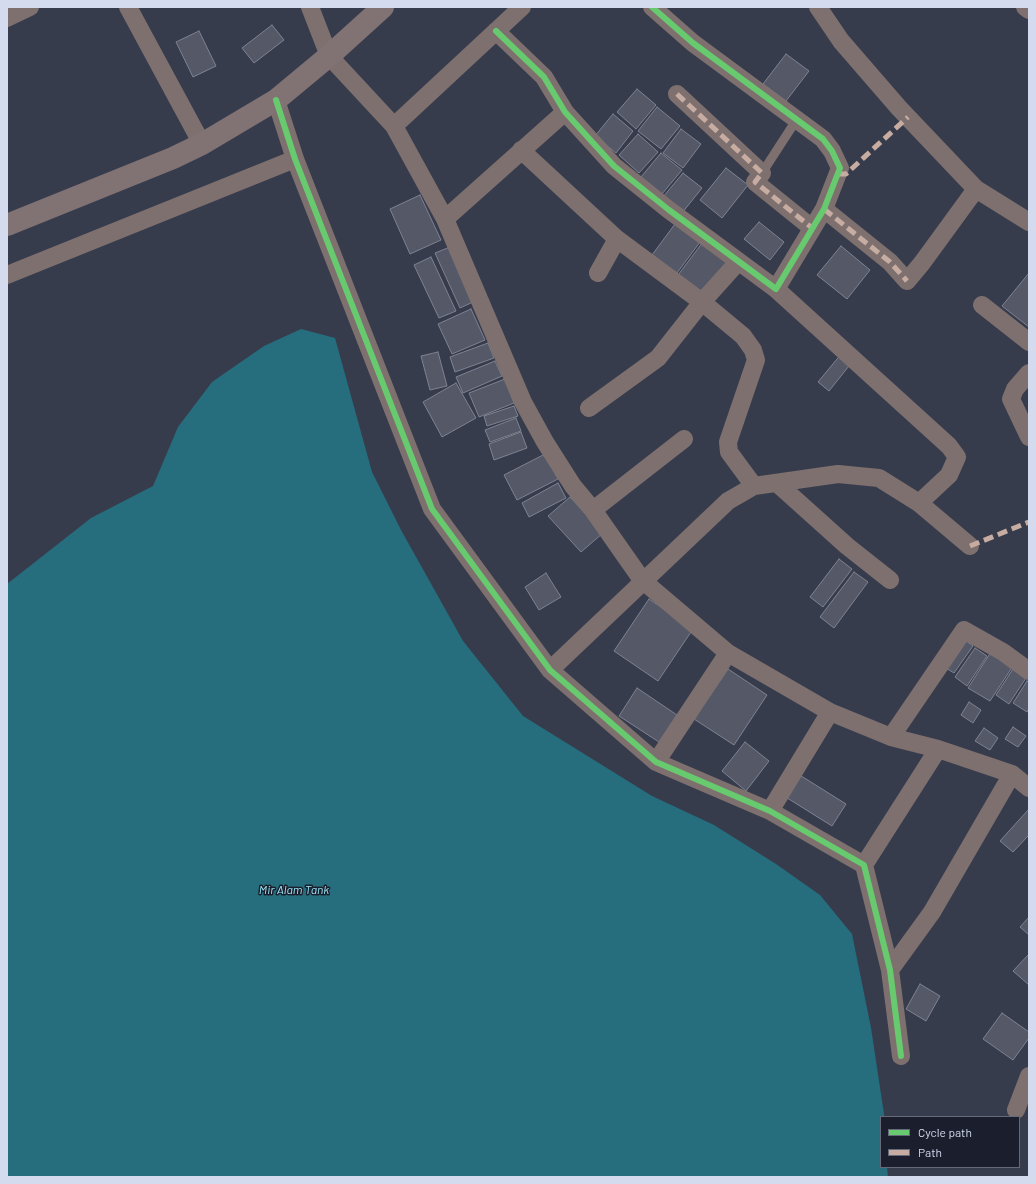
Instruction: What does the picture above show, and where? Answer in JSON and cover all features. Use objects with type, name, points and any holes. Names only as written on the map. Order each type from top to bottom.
[{"type":"main road","points":[[7,225],[173,158],[202,144],[276,100],[329,56],[383,7]]},
{"type":"street","points":[[9,15],[30,7]]},
{"type":"street","points":[[128,7],[202,144]]},
{"type":"street","points":[[310,7],[329,56],[394,126],[445,219],[523,402],[573,486],[593,510],[642,580],[728,653],[830,712],[891,737],[938,749],[1012,774],[1029,788]]},
{"type":"street","points":[[394,126],[522,7]]},
{"type":"street","points":[[652,7],[693,43],[823,139],[832,151],[840,168],[824,209],[776,290]]},
{"type":"street","points":[[818,7],[841,41],[898,108],[976,189],[1029,222]]},
{"type":"street","points":[[1025,7],[1029,10]]},
{"type":"street","points":[[496,31],[544,77],[565,112],[614,166],[669,210],[776,290],[949,446],[957,457],[949,475],[919,503]]},
{"type":"street","points":[[677,94],[762,173],[755,182],[812,228]]},
{"type":"street","points":[[276,100],[295,159],[432,509],[550,670],[656,762],[770,811],[864,865],[890,970],[901,1056]]},
{"type":"street","points":[[445,219],[565,112]]},
{"type":"street","points":[[522,150],[617,239],[702,302],[743,336],[753,350],[756,360],[728,442],[729,452],[754,486]]},
{"type":"street","points":[[7,275],[295,159]]},
{"type":"street","points":[[824,209],[890,262],[907,280],[922,263],[976,189]]},
{"type":"street","points":[[598,273],[617,239]]},
{"type":"street","points":[[589,408],[658,358],[702,302],[738,262]]},
{"type":"street","points":[[982,305],[1029,342]]},
{"type":"street","points":[[1029,373],[1015,389],[1010,399],[1029,437]]},
{"type":"street","points":[[593,510],[684,439]]},
{"type":"street","points":[[550,670],[642,580],[728,500],[754,486],[778,484],[838,474],[879,478],[919,503],[970,546]]},
{"type":"street","points":[[778,484],[847,546],[890,580]]},
{"type":"street","points":[[891,737],[964,630],[1003,652],[1029,671]]},
{"type":"street","points":[[656,762],[728,653]]},
{"type":"street","points":[[770,811],[830,712]]},
{"type":"street","points":[[864,865],[938,749]]},
{"type":"street","points":[[890,970],[932,912],[1012,774]]},
{"type":"street","points":[[1016,1110],[1029,1076]]},
{"type":"lane","points":[[762,173],[797,119]]},
{"type":"water","name":"Mir Alam Tank","points":[[301,329],[335,338],[372,472],[401,530],[463,641],[523,716],[652,796],[714,825],[776,864],[820,895],[852,934],[871,1028],[884,1114],[884,1116],[880,1116],[880,1168],[887,1168],[888,1177],[7,1177],[7,584],[91,518],[153,486],[178,427],[212,382],[264,346]]},
{"type":"building","points":[[272,25],[284,40],[254,63],[242,48]]},
{"type":"building","points":[[199,31],[216,66],[193,77],[176,42]]},
{"type":"building","points":[[786,54],[809,71],[786,101],[763,84]]},
{"type":"building","points":[[637,89],[656,105],[636,129],[617,112]]},
{"type":"building","points":[[657,107],[680,126],[661,149],[638,131]]},
{"type":"building","points":[[613,114],[633,131],[616,153],[595,136]]},
{"type":"building","points":[[681,129],[701,144],[683,168],[663,153]]},
{"type":"building","points":[[638,134],[658,152],[639,173],[619,155]]},
{"type":"building","points":[[661,153],[682,170],[662,194],[641,177]]},
{"type":"building","points":[[726,168],[748,185],[722,218],[700,200]]},
{"type":"building","points":[[683,173],[702,188],[682,213],[663,197]]},
{"type":"building","points":[[420,195],[441,240],[410,254],[390,209]]},
{"type":"building","points":[[678,220],[703,238],[677,273],[652,255]]},
{"type":"building","points":[[759,222],[784,242],[770,260],[744,239]]},
{"type":"building","points":[[703,242],[729,262],[704,295],[678,275]]},
{"type":"building","points":[[841,246],[870,270],[847,299],[817,275]]},
{"type":"building","points":[[450,247],[473,302],[460,308],[435,253]]},
{"type":"building","points":[[431,257],[456,311],[439,318],[414,265]]},
{"type":"building","points":[[1029,273],[1029,327],[1002,306]]},
{"type":"building","points":[[471,309],[485,340],[452,354],[438,324]]},
{"type":"building","points":[[488,343],[494,358],[455,372],[450,357]]},
{"type":"building","points":[[438,352],[447,386],[430,390],[421,356]]},
{"type":"building","points":[[842,353],[853,361],[829,391],[818,382]]},
{"type":"building","points":[[495,361],[502,376],[463,393],[456,377]]},
{"type":"building","points":[[505,379],[514,403],[479,417],[469,393]]},
{"type":"building","points":[[456,383],[476,418],[442,437],[423,402]]},
{"type":"building","points":[[514,406],[518,416],[487,426],[484,416]]},
{"type":"building","points":[[516,418],[521,431],[490,442],[485,430]]},
{"type":"building","points":[[521,432],[527,448],[494,460],[489,444]]},
{"type":"building","points":[[545,454],[558,479],[517,500],[504,475]]},
{"type":"building","points":[[558,483],[566,498],[529,517],[522,503]]},
{"type":"building","points":[[570,497],[603,533],[581,552],[548,516]]},
{"type":"building","points":[[839,559],[852,569],[823,607],[810,597]]},
{"type":"building","points":[[854,572],[868,582],[834,628],[820,617]]},
{"type":"building","points":[[546,573],[561,597],[539,610],[525,587]]},
{"type":"building","points":[[649,599],[693,629],[658,681],[614,651]]},
{"type":"building","points":[[961,637],[973,646],[954,673],[941,665]]},
{"type":"building","points":[[975,648],[987,656],[967,686],[955,677]]},
{"type":"building","points":[[991,652],[1013,666],[990,701],[968,688]]},
{"type":"building","points":[[728,669],[767,695],[734,745],[694,719]]},
{"type":"building","points":[[1013,669],[1026,678],[1009,704],[996,695]]},
{"type":"building","points":[[1027,681],[1029,682],[1029,708],[1027,712],[1013,703]]},
{"type":"building","points":[[637,688],[677,715],[659,742],[619,716]]},
{"type":"building","points":[[969,702],[981,710],[973,723],[961,715]]},
{"type":"building","points":[[1013,727],[1026,736],[1018,747],[1005,739]]},
{"type":"building","points":[[984,728],[998,738],[990,750],[975,741]]},
{"type":"building","points":[[745,742],[769,761],[746,791],[722,771]]},
{"type":"building","points":[[798,774],[846,804],[832,826],[784,796]]},
{"type":"building","points":[[1029,809],[1029,835],[1013,852],[1000,841]]},
{"type":"building","points":[[1029,917],[1029,935],[1020,927]]},
{"type":"building","points":[[1029,954],[1029,985],[1013,971]]},
{"type":"building","points":[[920,984],[940,996],[926,1021],[906,1009]]},
{"type":"building","points":[[1002,1013],[1029,1032],[1029,1038],[1013,1060],[983,1039]]},
{"type":"marked path","points":[[677,94],[762,173],[755,182],[812,228]]},
{"type":"marked path","points":[[838,174],[846,174],[908,117]]},
{"type":"marked path","points":[[824,209],[890,262],[907,281]]},
{"type":"marked path","points":[[970,546],[1029,522]]},
{"type":"cycle path","points":[[496,31],[544,77],[565,112],[614,166],[669,210],[776,289],[824,209],[840,168],[832,151],[823,139],[693,43],[652,7]]},
{"type":"cycle path","points":[[276,100],[295,159],[432,509],[550,670],[656,762],[770,811],[864,865],[890,970],[901,1056]]}]
